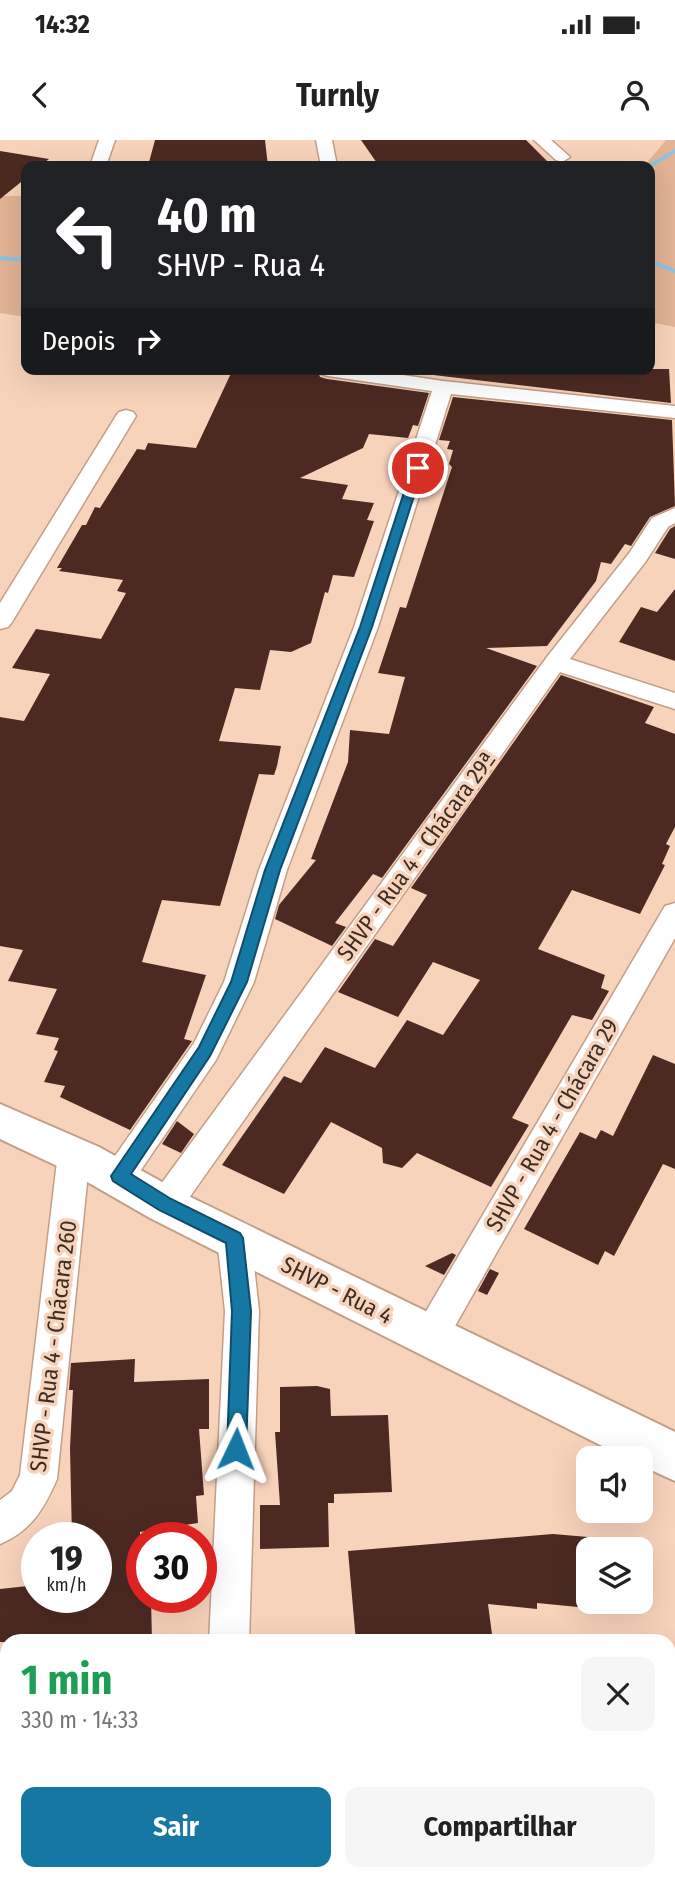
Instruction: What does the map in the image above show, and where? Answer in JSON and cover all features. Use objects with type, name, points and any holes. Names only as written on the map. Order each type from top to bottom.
[{"type":"street","points":[[100,161],[107,140]]},
{"type":"street","points":[[324,140],[328,161]]},
{"type":"street","points":[[542,140],[562,157]]},
{"type":"street","points":[[362,375],[443,387],[675,412]]},
{"type":"street","points":[[120,1176],[205,1051],[239,982],[273,870],[370,615],[443,387]]},
{"type":"street","points":[[0,622],[126,416]]},
{"type":"street","name":"SHVP - Rua 4 - Chácara 29ª","points":[[165,1205],[555,662],[638,556],[660,523],[675,514]]},
{"type":"street","points":[[555,662],[675,701]]},
{"type":"street","name":"SHVP - Rua 4 - Chácara 29","points":[[430,1337],[675,914]]},
{"type":"street","name":"SHVP - Rua 4","points":[[0,1121],[74,1153],[120,1176],[165,1205],[675,1457]]},
{"type":"street","name":"SHVP - Rua 4 - Chácara 260","points":[[0,1525],[25,1504],[38,1479],[74,1153]]},
{"type":"street","points":[[229,1634],[242,1311],[234,1238]]},
{"type":"shaded area","points":[[666,140],[675,140],[675,327],[655,323],[655,161],[648,161]]},
{"type":"shaded area","points":[[0,196],[21,196],[21,316],[0,313]]},
{"type":"building","points":[[155,140],[265,140],[267,161],[149,161]]},
{"type":"building","points":[[361,140],[526,140],[547,161],[376,161]]},
{"type":"building","points":[[0,151],[49,159],[21,161],[21,182],[0,199]]},
{"type":"building","points":[[655,369],[669,369],[671,403],[433,375],[655,375]]},
{"type":"building","points":[[230,375],[319,375],[327,379],[429,393],[418,426],[413,425],[408,438],[369,434],[363,448],[300,478],[348,485],[342,499],[374,503],[367,520],[374,521],[354,577],[333,575],[328,593],[325,592],[311,643],[291,652],[270,650],[260,690],[235,688],[219,741],[281,746],[277,766],[274,775],[259,774],[220,906],[162,900],[142,962],[206,975],[184,1039],[192,1041],[130,1130],[60,1097],[65,1086],[44,1082],[58,1051],[54,1050],[59,1038],[36,1034],[57,989],[8,981],[23,950],[0,946],[0,717],[24,721],[50,674],[12,668],[36,629],[101,639],[126,593],[117,591],[123,580],[59,571],[62,568],[57,568],[82,525],[86,525],[95,507],[100,508],[137,449],[145,450],[148,443],[196,448]]},
{"type":"building","points":[[453,397],[672,420],[675,506],[650,517],[631,546],[625,544],[611,564],[601,562],[596,581],[547,646],[486,648],[537,666],[382,878],[373,874],[335,923],[346,927],[332,946],[275,919],[279,905],[316,860],[311,859],[348,762],[350,730],[389,734],[405,677],[378,673],[400,607],[406,608],[452,467],[449,464],[453,450],[447,449],[450,441],[439,440]]},
{"type":"building","points":[[675,526],[675,559],[655,553],[670,529]]},
{"type":"building","points":[[675,589],[675,661],[619,642],[641,607],[657,612]]},
{"type":"building","points":[[561,675],[654,707],[645,723],[675,734],[675,827],[666,844],[670,846],[662,864],[665,865],[640,914],[572,890],[538,949],[605,975],[601,988],[609,991],[592,1020],[572,1015],[512,1118],[529,1125],[491,1187],[417,1153],[402,1168],[383,1163],[382,1148],[331,1122],[284,1194],[222,1165],[284,1076],[301,1083],[325,1047],[375,1068],[407,1020],[443,1035],[480,980],[433,962],[398,1017],[338,992],[375,939],[393,946],[427,895],[411,888]]},
{"type":"building","points":[[653,1055],[675,1064],[675,1169],[663,1164],[614,1256],[605,1251],[598,1265],[524,1229],[580,1132],[596,1139],[601,1130],[613,1136]]},
{"type":"building","points":[[177,1121],[194,1134],[181,1153],[162,1144]]},
{"type":"building","points":[[452,1253],[456,1255],[444,1275],[425,1266]]},
{"type":"building","points":[[490,1269],[499,1273],[487,1295],[478,1291]]},
{"type":"building","points":[[135,1359],[134,1382],[209,1379],[209,1429],[199,1429],[204,1495],[196,1496],[198,1522],[126,1522],[126,1613],[151,1613],[152,1634],[0,1634],[0,1589],[21,1587],[21,1613],[112,1613],[112,1522],[72,1522],[70,1448],[73,1390],[69,1390],[71,1363]]},
{"type":"building","points":[[317,1386],[330,1389],[331,1416],[388,1415],[392,1492],[334,1494],[334,1503],[328,1503],[329,1547],[260,1549],[260,1505],[280,1505],[275,1432],[280,1432],[280,1387]]},
{"type":"building","points":[[553,1534],[588,1537],[576,1537],[576,1607],[537,1603],[537,1609],[488,1604],[492,1634],[355,1634],[348,1551]]},
{"type":"waterway","points":[[655,163],[675,151]]},
{"type":"waterway","points":[[0,258],[21,260]]},
{"type":"waterway","points":[[655,263],[675,271]]},
{"type":"route","points":[[236,1449],[242,1311],[234,1238],[165,1205],[120,1176],[205,1051],[239,982],[273,870],[366,627],[418,468]]}]
